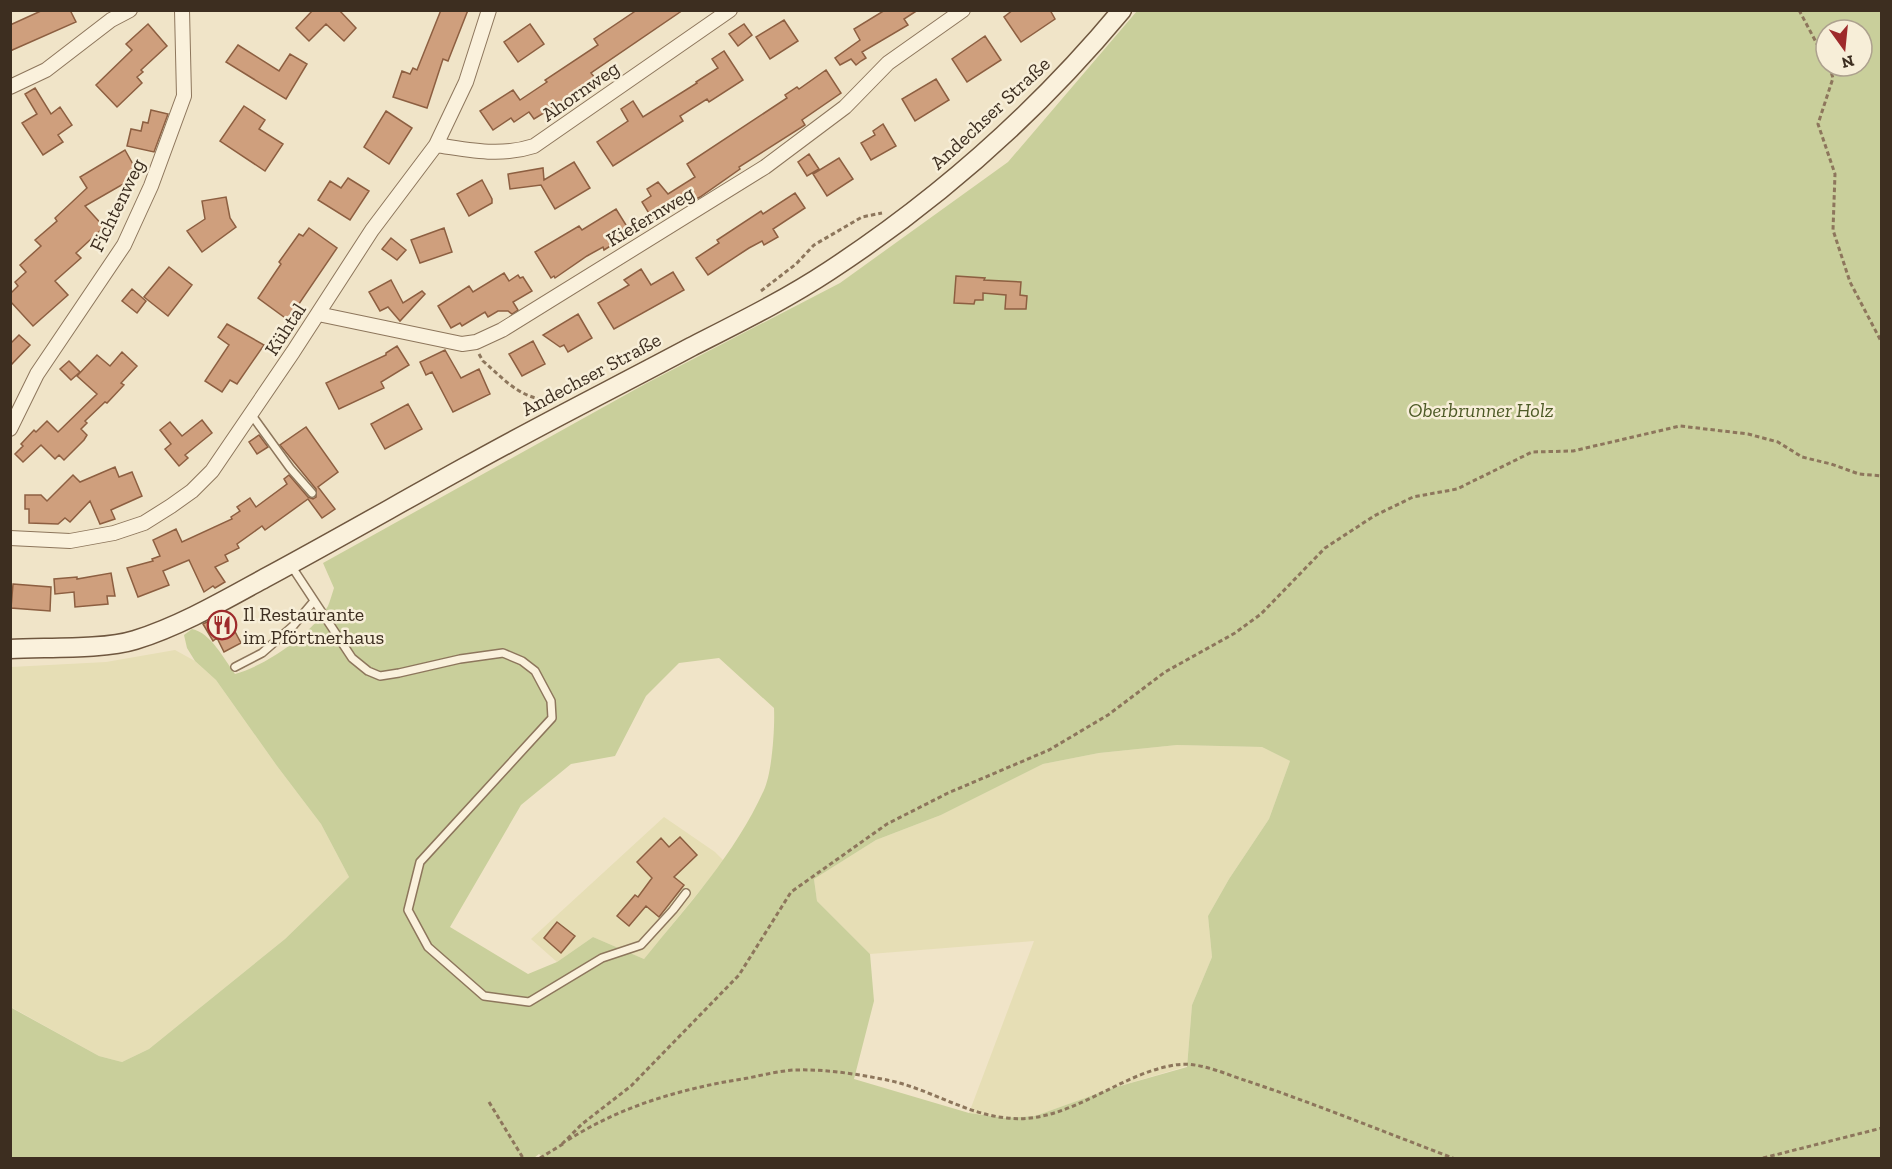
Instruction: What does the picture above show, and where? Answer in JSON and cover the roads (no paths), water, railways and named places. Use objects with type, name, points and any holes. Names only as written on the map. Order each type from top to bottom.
[{"type":"street","points":[[10,87],[46,70],[111,20],[130,10]]},
{"type":"street","name":"Fichtenweg","points":[[10,429],[37,374],[124,245],[151,186],[184,96],[182,10]]},
{"type":"street","name":"Kühtal","points":[[10,538],[70,541],[114,533],[144,523],[192,491],[212,471],[372,230],[436,145],[466,82],[489,10]]},
{"type":"street","name":"Ahornweg","points":[[436,145],[479,152],[509,153],[534,146],[730,10]]},
{"type":"street","name":"Kiefernweg","points":[[318,314],[462,344],[476,342],[502,330],[765,167],[845,107],[888,63],[963,10]]},
{"type":"street","name":"Andechser Straße","points":[[10,649],[131,642],[165,629],[290,564],[503,445],[774,304],[830,270],[952,181],[1004,134],[1079,60],[1122,10]]},
{"type":"lane","points":[[250,413],[290,468],[312,493]]},
{"type":"lane","points":[[290,564],[352,658],[368,671],[380,676],[460,659],[502,653],[522,661],[535,671],[551,701],[552,718],[420,862],[408,910],[428,947],[484,996],[528,1002],[602,958],[642,945],[674,910],[686,893]]},
{"type":"lane","points":[[235,667],[262,654],[293,626],[314,600]]},
{"type":"place","name":"Il Restaurante im Pförtnerhaus","points":[[222,625]]},
{"type":"park label","name":"Oberbrunner Holz","points":[[1481,410]]}]
